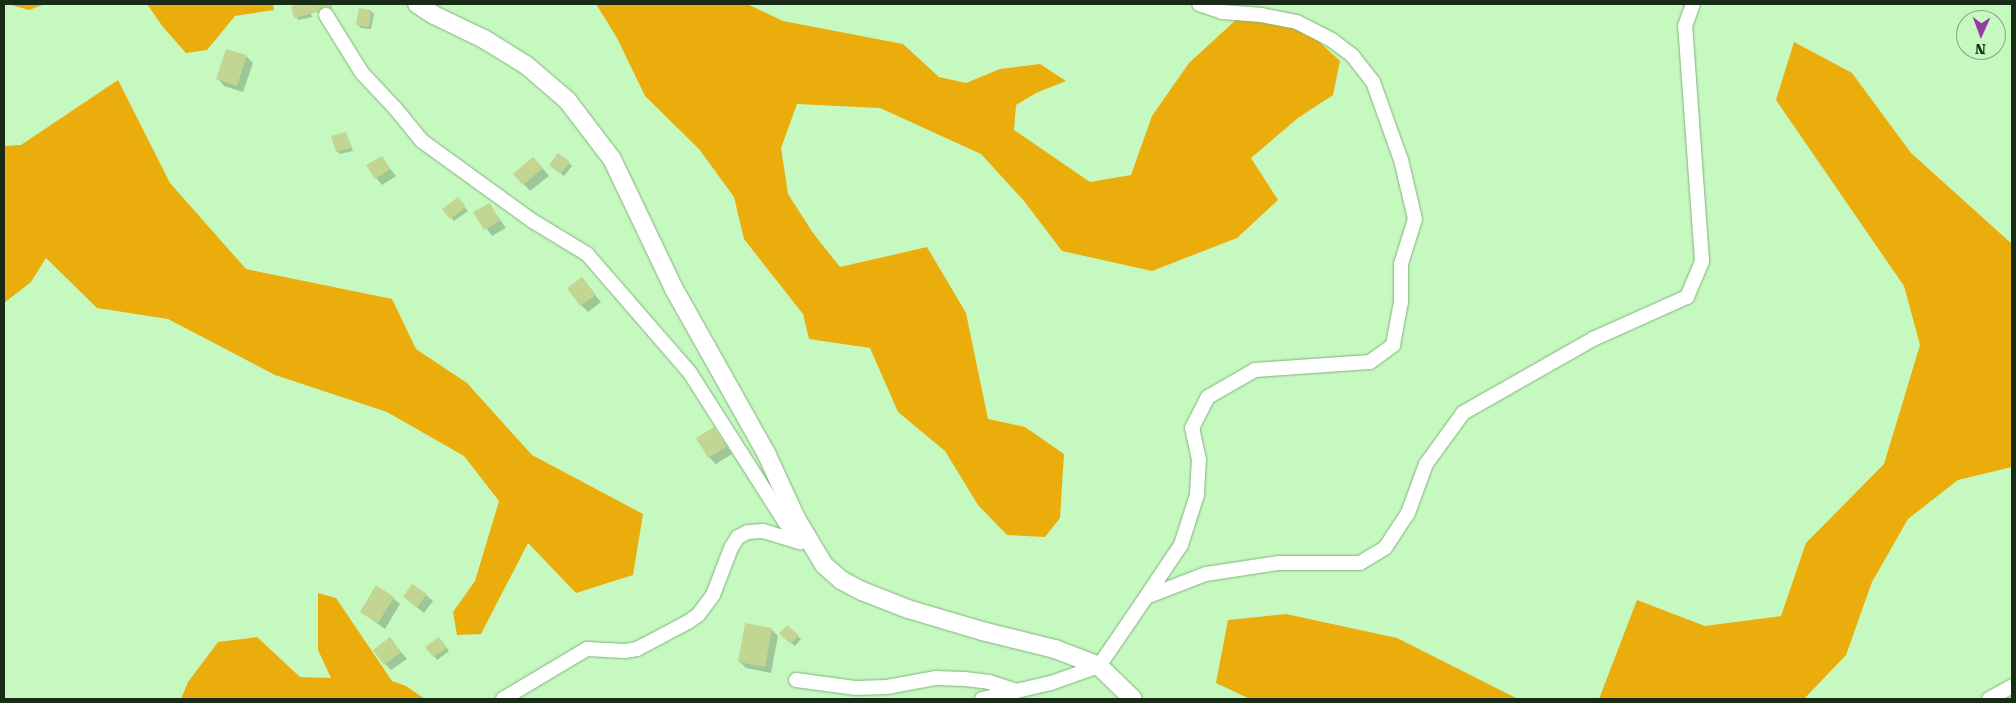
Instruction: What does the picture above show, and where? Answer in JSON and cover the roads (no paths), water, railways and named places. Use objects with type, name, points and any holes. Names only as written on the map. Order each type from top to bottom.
[{"type":"street","points":[[416,4],[434,16],[484,39],[526,65],[567,100],[612,159],[674,290],[767,455],[796,518],[824,565],[841,580],[862,592],[908,609],[982,631],[1055,649],[1099,666],[1133,699]]},
{"type":"street","points":[[982,699],[1051,683],[1099,666],[1181,545],[1197,495],[1199,460],[1192,428],[1208,397],[1256,370],[1370,362],[1393,345],[1401,302],[1401,264],[1415,219],[1401,160],[1373,82],[1353,56],[1332,40],[1298,22],[1262,15],[1222,12],[1199,4]]},
{"type":"street","points":[[1146,597],[1206,574],[1279,564],[1360,563],[1385,548],[1408,513],[1426,464],[1463,413],[1594,339],[1687,297],[1702,261],[1685,26],[1692,4]]},
{"type":"street","points":[[326,15],[362,73],[396,108],[422,141],[531,220],[587,254],[690,373],[797,541]]},
{"type":"street","points":[[503,699],[587,649],[625,651],[637,649],[688,622],[698,615],[713,595],[731,548],[743,534],[763,531],[797,541],[814,550]]},
{"type":"street","points":[[796,680],[856,688],[887,687],[936,678],[965,679],[989,682],[1018,692]]},
{"type":"street","points":[[1989,699],[2012,686]]}]
